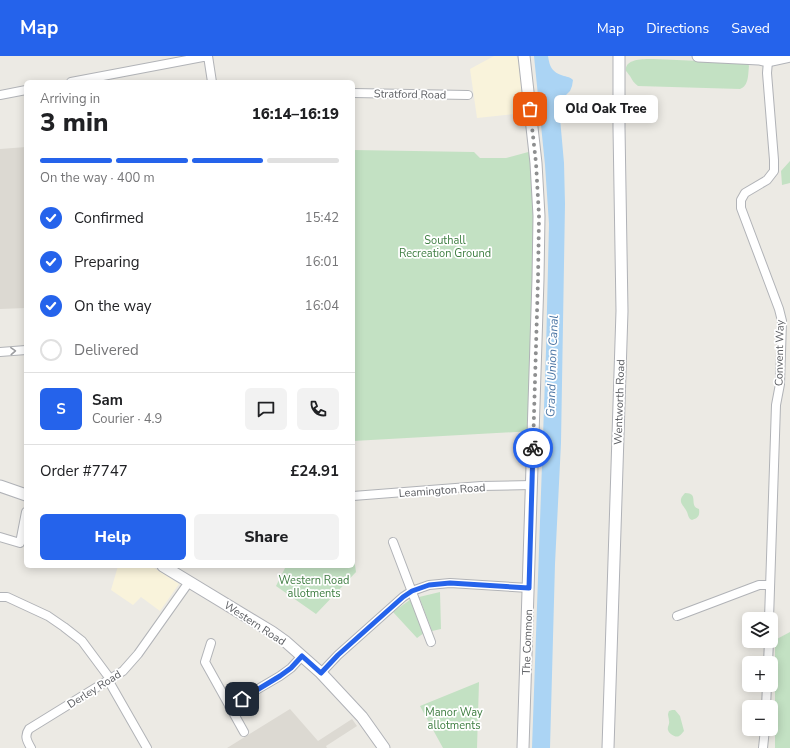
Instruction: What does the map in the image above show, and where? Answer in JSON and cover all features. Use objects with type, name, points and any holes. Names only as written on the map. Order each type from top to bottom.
[{"type":"street","points":[[82,80],[208,56],[212,80]]},
{"type":"street","name":"The Common","points":[[524,56],[536,163],[539,216],[524,748]]},
{"type":"street","name":"Wentworth Road","points":[[608,748],[622,311],[618,128],[619,56]]},
{"type":"street","points":[[698,56],[759,59],[768,61],[790,56]]},
{"type":"street","name":"Convent Way","points":[[768,61],[767,73],[774,171],[767,180],[745,193],[741,200],[741,208],[779,309],[782,321],[780,384],[776,405],[769,612]]},
{"type":"street","points":[[0,95],[24,90]]},
{"type":"street","name":"Stratford Road","points":[[355,93],[468,95]]},
{"type":"street","points":[[0,352],[24,350]]},
{"type":"street","name":"Leamington Road","points":[[355,496],[481,486],[532,485]]},
{"type":"street","points":[[0,486],[24,494]]},
{"type":"street","points":[[0,537],[20,543],[24,522]]},
{"type":"street","points":[[393,542],[432,642]]},
{"type":"street","name":"Western Road","points":[[174,569],[189,582],[286,642],[321,673],[362,717],[384,748]]},
{"type":"street","name":"Derley Road","points":[[31,748],[26,737],[26,733],[29,729],[123,672],[138,654],[189,582]]},
{"type":"street","points":[[321,673],[338,655],[403,597],[412,591],[429,585],[450,583],[529,588]]},
{"type":"street","points":[[677,616],[759,585],[770,585]]},
{"type":"street","points":[[4,597],[48,616],[82,642],[108,676],[111,685],[147,748]]},
{"type":"street","points":[[211,643],[205,662],[244,732]]},
{"type":"street","points":[[229,706],[280,676],[291,668],[302,656]]},
{"type":"street","points":[[763,748],[764,736]]},
{"type":"shaded area","points":[[494,56],[516,56],[519,61],[525,113],[477,118],[470,69]]},
{"type":"shaded area","points":[[24,147],[24,308],[0,309],[0,149]]},
{"type":"shaded area","points":[[117,568],[154,568],[179,584],[160,611],[141,597],[133,605],[111,590]]},
{"type":"shaded area","points":[[290,709],[318,741],[352,719],[357,726],[326,746],[327,748],[227,748]]},
{"type":"green space","points":[[653,59],[748,63],[748,79],[747,83],[740,89],[638,86],[626,71],[626,67],[632,61]]},
{"type":"green space","name":"Southall Recreation Ground","points":[[355,150],[474,152],[480,158],[506,158],[532,151],[537,215],[533,431],[355,441]]},
{"type":"green space","points":[[790,161],[790,183],[782,185],[781,171]]},
{"type":"green space","points":[[685,493],[692,495],[694,505],[699,509],[698,516],[692,520],[690,519],[681,501],[682,496]]},
{"type":"green space","name":"Western Road allotments","points":[[355,565],[356,572],[316,614],[276,586],[285,568],[355,568]]},
{"type":"green space","points":[[440,592],[441,629],[432,631],[419,597]]},
{"type":"green space","points":[[411,599],[424,633],[417,638],[393,612]]},
{"type":"green space","points":[[790,632],[790,748],[775,748],[775,736],[778,736],[778,700],[775,700],[775,692],[778,692],[778,656],[775,656],[775,648],[778,648],[778,638]]},
{"type":"green space","name":"Manor Way allotments","points":[[479,682],[477,748],[443,748],[420,706]]},
{"type":"green space","points":[[675,710],[680,716],[684,731],[678,736],[674,736],[668,730],[668,714],[669,711]]},
{"type":"water","name":"Grand Union Canal","points":[[534,56],[548,56],[551,67],[554,71],[573,80],[570,91],[562,99],[559,107],[564,163],[565,204],[561,443],[555,564],[550,748],[532,748],[549,224],[545,165]]},
{"type":"way so far","points":[[530,109],[536,163],[539,216],[533,448]]},
{"type":"place","name":"Old Oak Tree","points":[[530,109]]},
{"type":"route","points":[[242,699],[280,676],[291,668],[302,656],[321,673],[338,655],[403,597],[412,591],[429,585],[450,583],[529,588],[533,448]]}]
